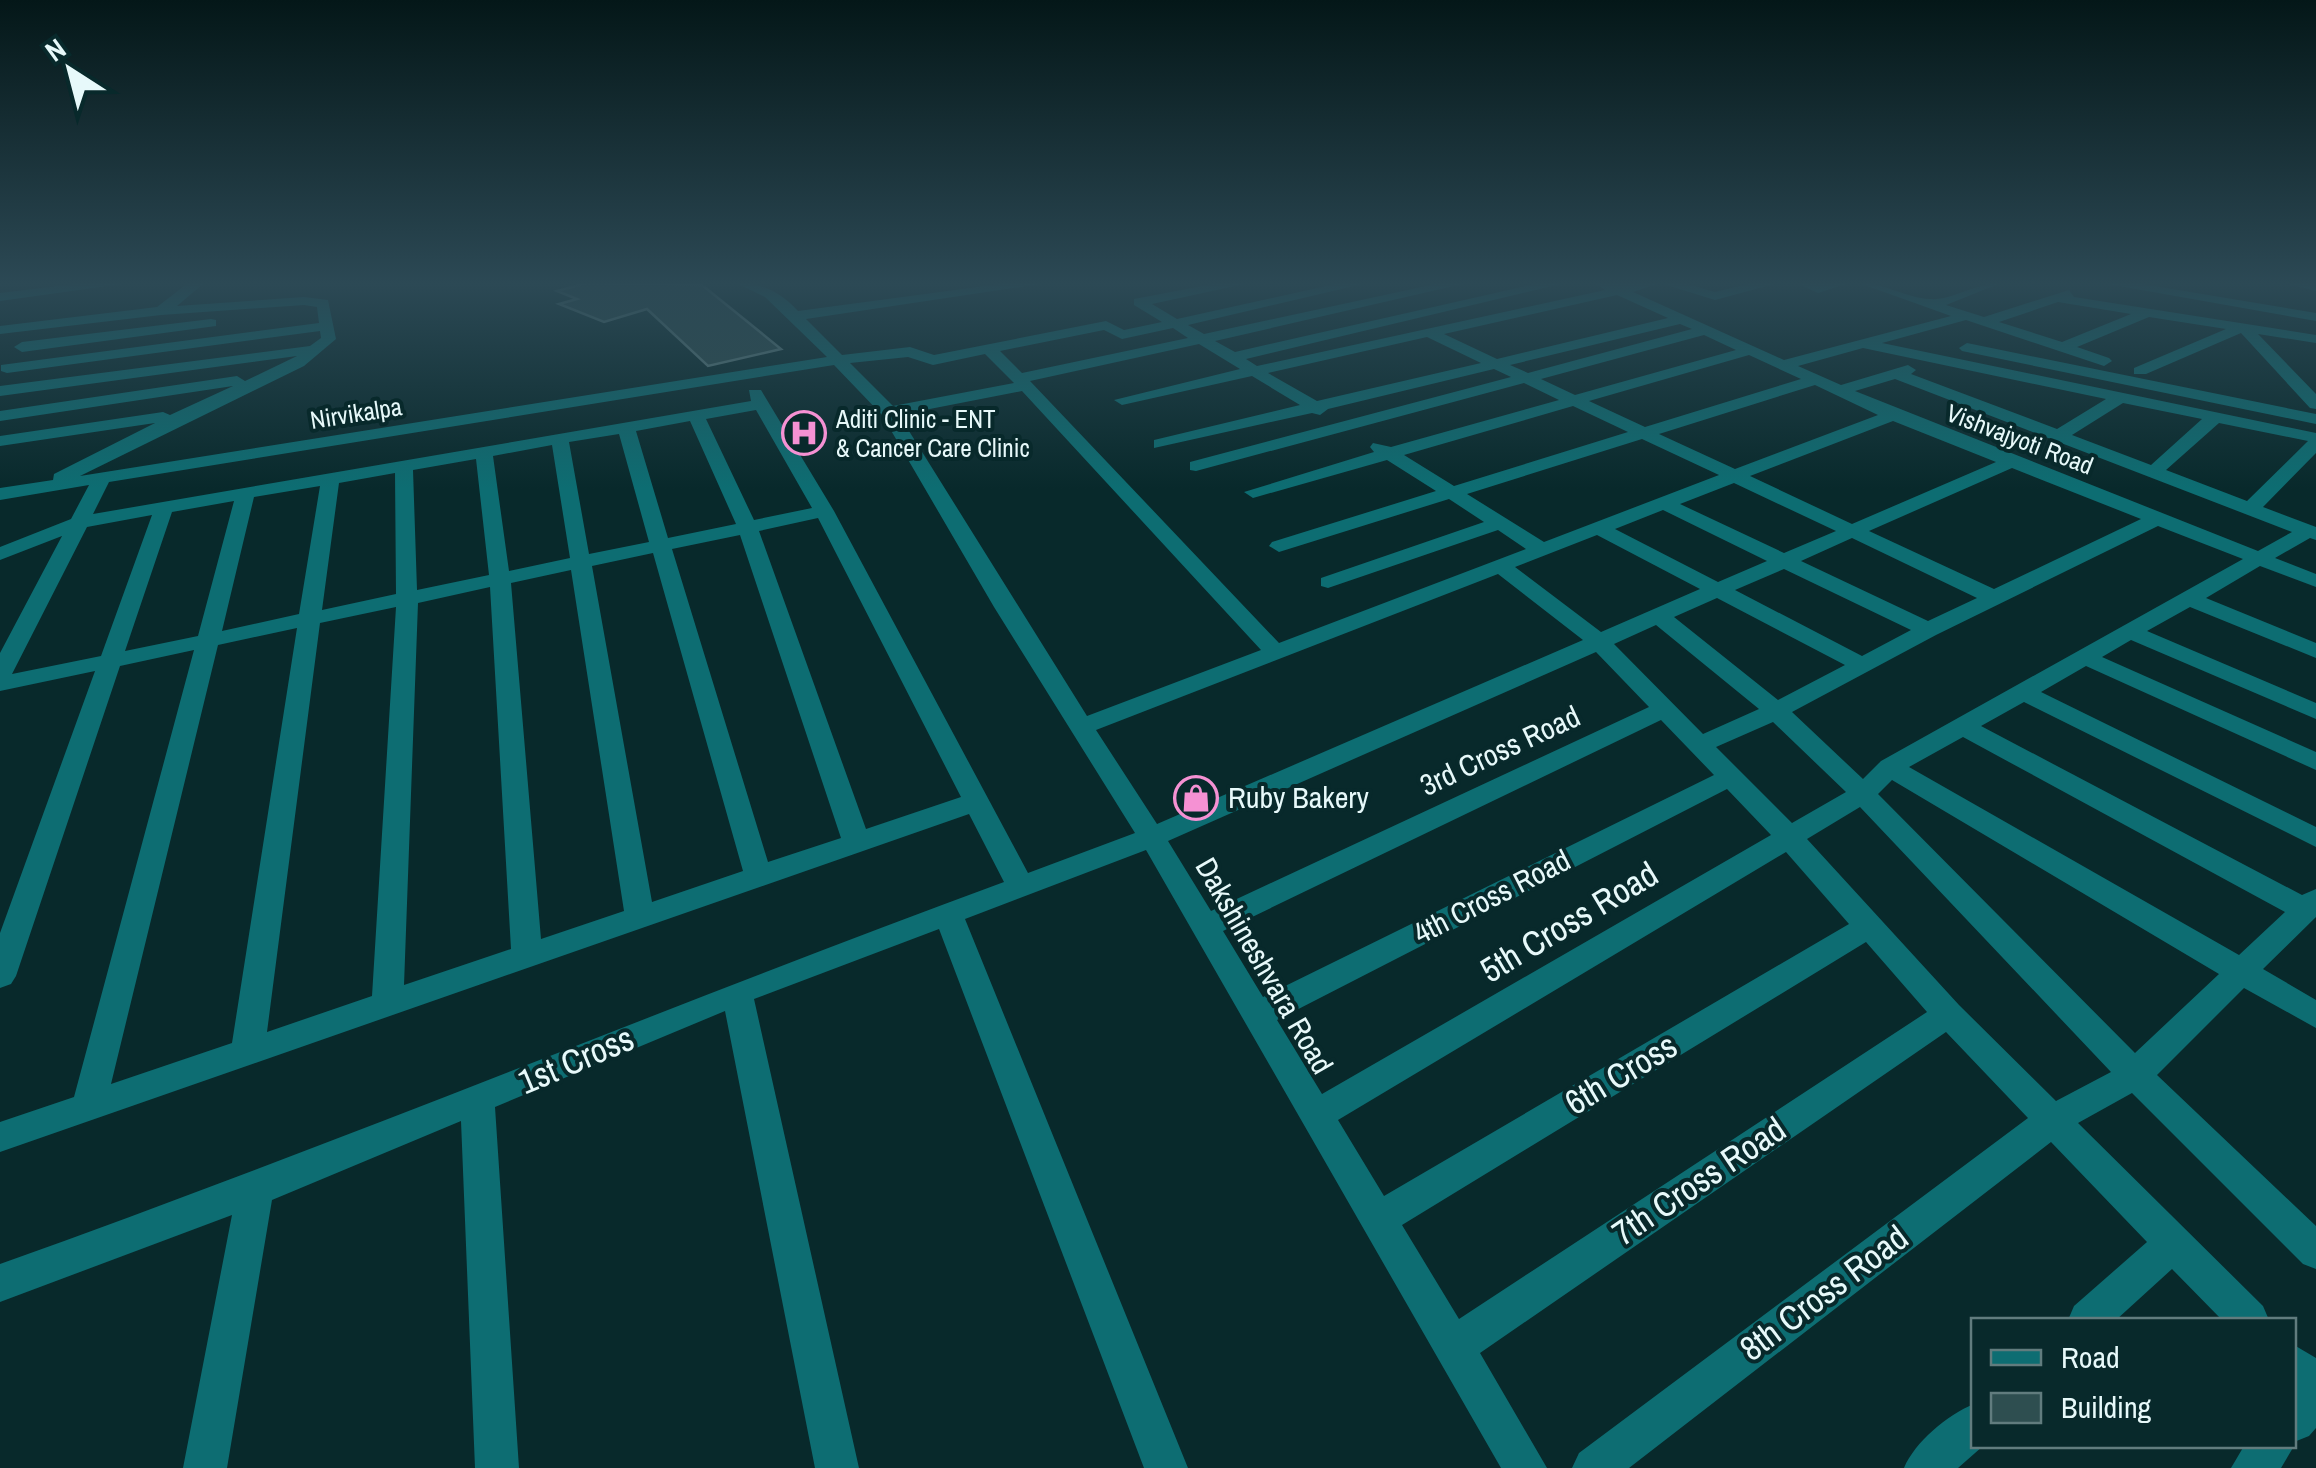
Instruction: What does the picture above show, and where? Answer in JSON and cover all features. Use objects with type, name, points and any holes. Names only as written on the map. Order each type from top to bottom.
[{"type":"street","points":[[4,373],[19,352]]},
{"type":"street","points":[[4,373],[130,352]]},
{"type":"street","points":[[0,390],[299,352]]},
{"type":"street","points":[[43,487],[313,352]]},
{"type":"street","name":"Dakshineshvara Road","points":[[830,352],[889,412],[1005,607],[1152,838],[1524,1468]]},
{"type":"street","name":"Nirvikalpa","points":[[0,494],[898,352]]},
{"type":"street","name":"Nirvikalpa","points":[[903,352],[933,360],[980,352]]},
{"type":"street","points":[[990,352],[1276,653]]},
{"type":"street","points":[[889,412],[1157,352]]},
{"type":"street","points":[[1226,352],[1544,551]]},
{"type":"street","points":[[1235,357],[1259,352]]},
{"type":"street","points":[[1122,400],[1343,352]]},
{"type":"street","points":[[1354,364],[1411,352]]},
{"type":"street","points":[[1467,352],[1994,597]]},
{"type":"street","points":[[1160,444],[1545,352]]},
{"type":"street","points":[[1196,466],[1631,352]]},
{"type":"street","points":[[1253,492],[1748,352]]},
{"type":"street","name":"Vishvajyoti Road","points":[[1748,352],[1892,416],[2316,581]]},
{"type":"street","points":[[1779,366],[1830,352]]},
{"type":"street","points":[[1900,352],[2316,440]]},
{"type":"street","points":[[1985,352],[2316,419]]},
{"type":"street","points":[[2074,352],[2274,410]]},
{"type":"street","points":[[2140,371],[2186,352]]},
{"type":"street","points":[[2266,352],[2316,404]]},
{"type":"street","points":[[1836,392],[1939,360]]},
{"type":"street","points":[[1896,374],[2312,533]]},
{"type":"street","points":[[745,376],[824,511],[1020,887]]},
{"type":"street","points":[[0,416],[264,378]]},
{"type":"street","points":[[1279,546],[1812,381]]},
{"type":"street","points":[[2057,437],[2121,398]]},
{"type":"street","points":[[0,554],[80,522],[762,404]]},
{"type":"street","points":[[0,440],[186,414]]},
{"type":"street","points":[[696,416],[748,528],[856,844]]},
{"type":"street","points":[[1083,726],[1892,416]]},
{"type":"street","points":[[2152,473],[2215,417]]},
{"type":"street","points":[[626,428],[759,878]]},
{"type":"street","points":[[560,439],[640,919]]},
{"type":"street","points":[[2250,509],[2316,440]]},
{"type":"street","points":[[484,452],[500,581],[527,958]]},
{"type":"street","name":"1st Cross","points":[[3,1290],[477,1102],[737,993],[1152,838],[1596,640],[1660,618],[2010,462]]},
{"type":"street","points":[[387,1007],[406,600],[404,466]]},
{"type":"street","points":[[247,1055],[330,479]]},
{"type":"street","points":[[0,675],[101,480]]},
{"type":"street","points":[[88,1108],[246,494]]},
{"type":"street","points":[[1666,504],[1928,630]]},
{"type":"street","points":[[0,976],[164,508]]},
{"type":"street","points":[[0,684],[111,664],[824,511]]},
{"type":"street","points":[[1698,746],[1776,711],[1928,630],[2156,519]]},
{"type":"street","points":[[1328,582],[1500,522]]},
{"type":"street","points":[[1600,529],[1862,665]]},
{"type":"street","name":"5th Cross Road","points":[[1314,1116],[1863,794],[1890,767],[2126,630],[2312,533]]},
{"type":"street","points":[[1502,566],[1596,640],[1788,836],[1866,928],[1948,1014],[2247,1318]]},
{"type":"street","points":[[2188,598],[2316,651]]},
{"type":"street","points":[[1660,618],[1776,711],[1863,794],[2135,1076],[2315,1248]]},
{"type":"street","points":[[2126,630],[2316,712]]},
{"type":"street","points":[[2082,656],[2316,762]]},
{"type":"street","points":[[2021,691],[2316,838]]},
{"type":"street","name":"3rd Cross Road","points":[[1203,928],[1662,710]]},
{"type":"street","points":[[1962,726],[2310,904]]},
{"type":"street","points":[[1890,767],[2316,1014]]},
{"type":"street","name":"4th Cross Road","points":[[1255,1016],[1729,778]]},
{"type":"street","points":[[0,1138],[975,802]]},
{"type":"street","name":"8th Cross Road","points":[[1594,1468],[2054,1119],[2135,1076],[2238,970],[2310,904]]},
{"type":"street","points":[[948,914],[1166,1468]]},
{"type":"street","name":"6th Cross","points":[[1376,1220],[1866,928]]},
{"type":"street","points":[[737,993],[837,1468]]},
{"type":"street","name":"7th Cross Road","points":[[1451,1348],[1948,1014]]},
{"type":"street","points":[[477,1102],[498,1468]]},
{"type":"street","points":[[205,1468],[255,1190]]},
{"type":"street","points":[[2090,1318],[2173,1243]]},
{"type":"street","points":[[2296,1367],[2316,1391],[2296,1418]]},
{"type":"street","points":[[1926,1468],[1971,1428]]},
{"type":"street","points":[[2252,1468],[2270,1448]]},
{"type":"building","points":[[692,352],[770,352],[708,366]]},
{"type":"place","name":"Aditi Clinic - ENT & Cancer Care Clinic","points":[[804,433]]},
{"type":"place","name":"Ruby Bakery","points":[[1196,798]]}]
